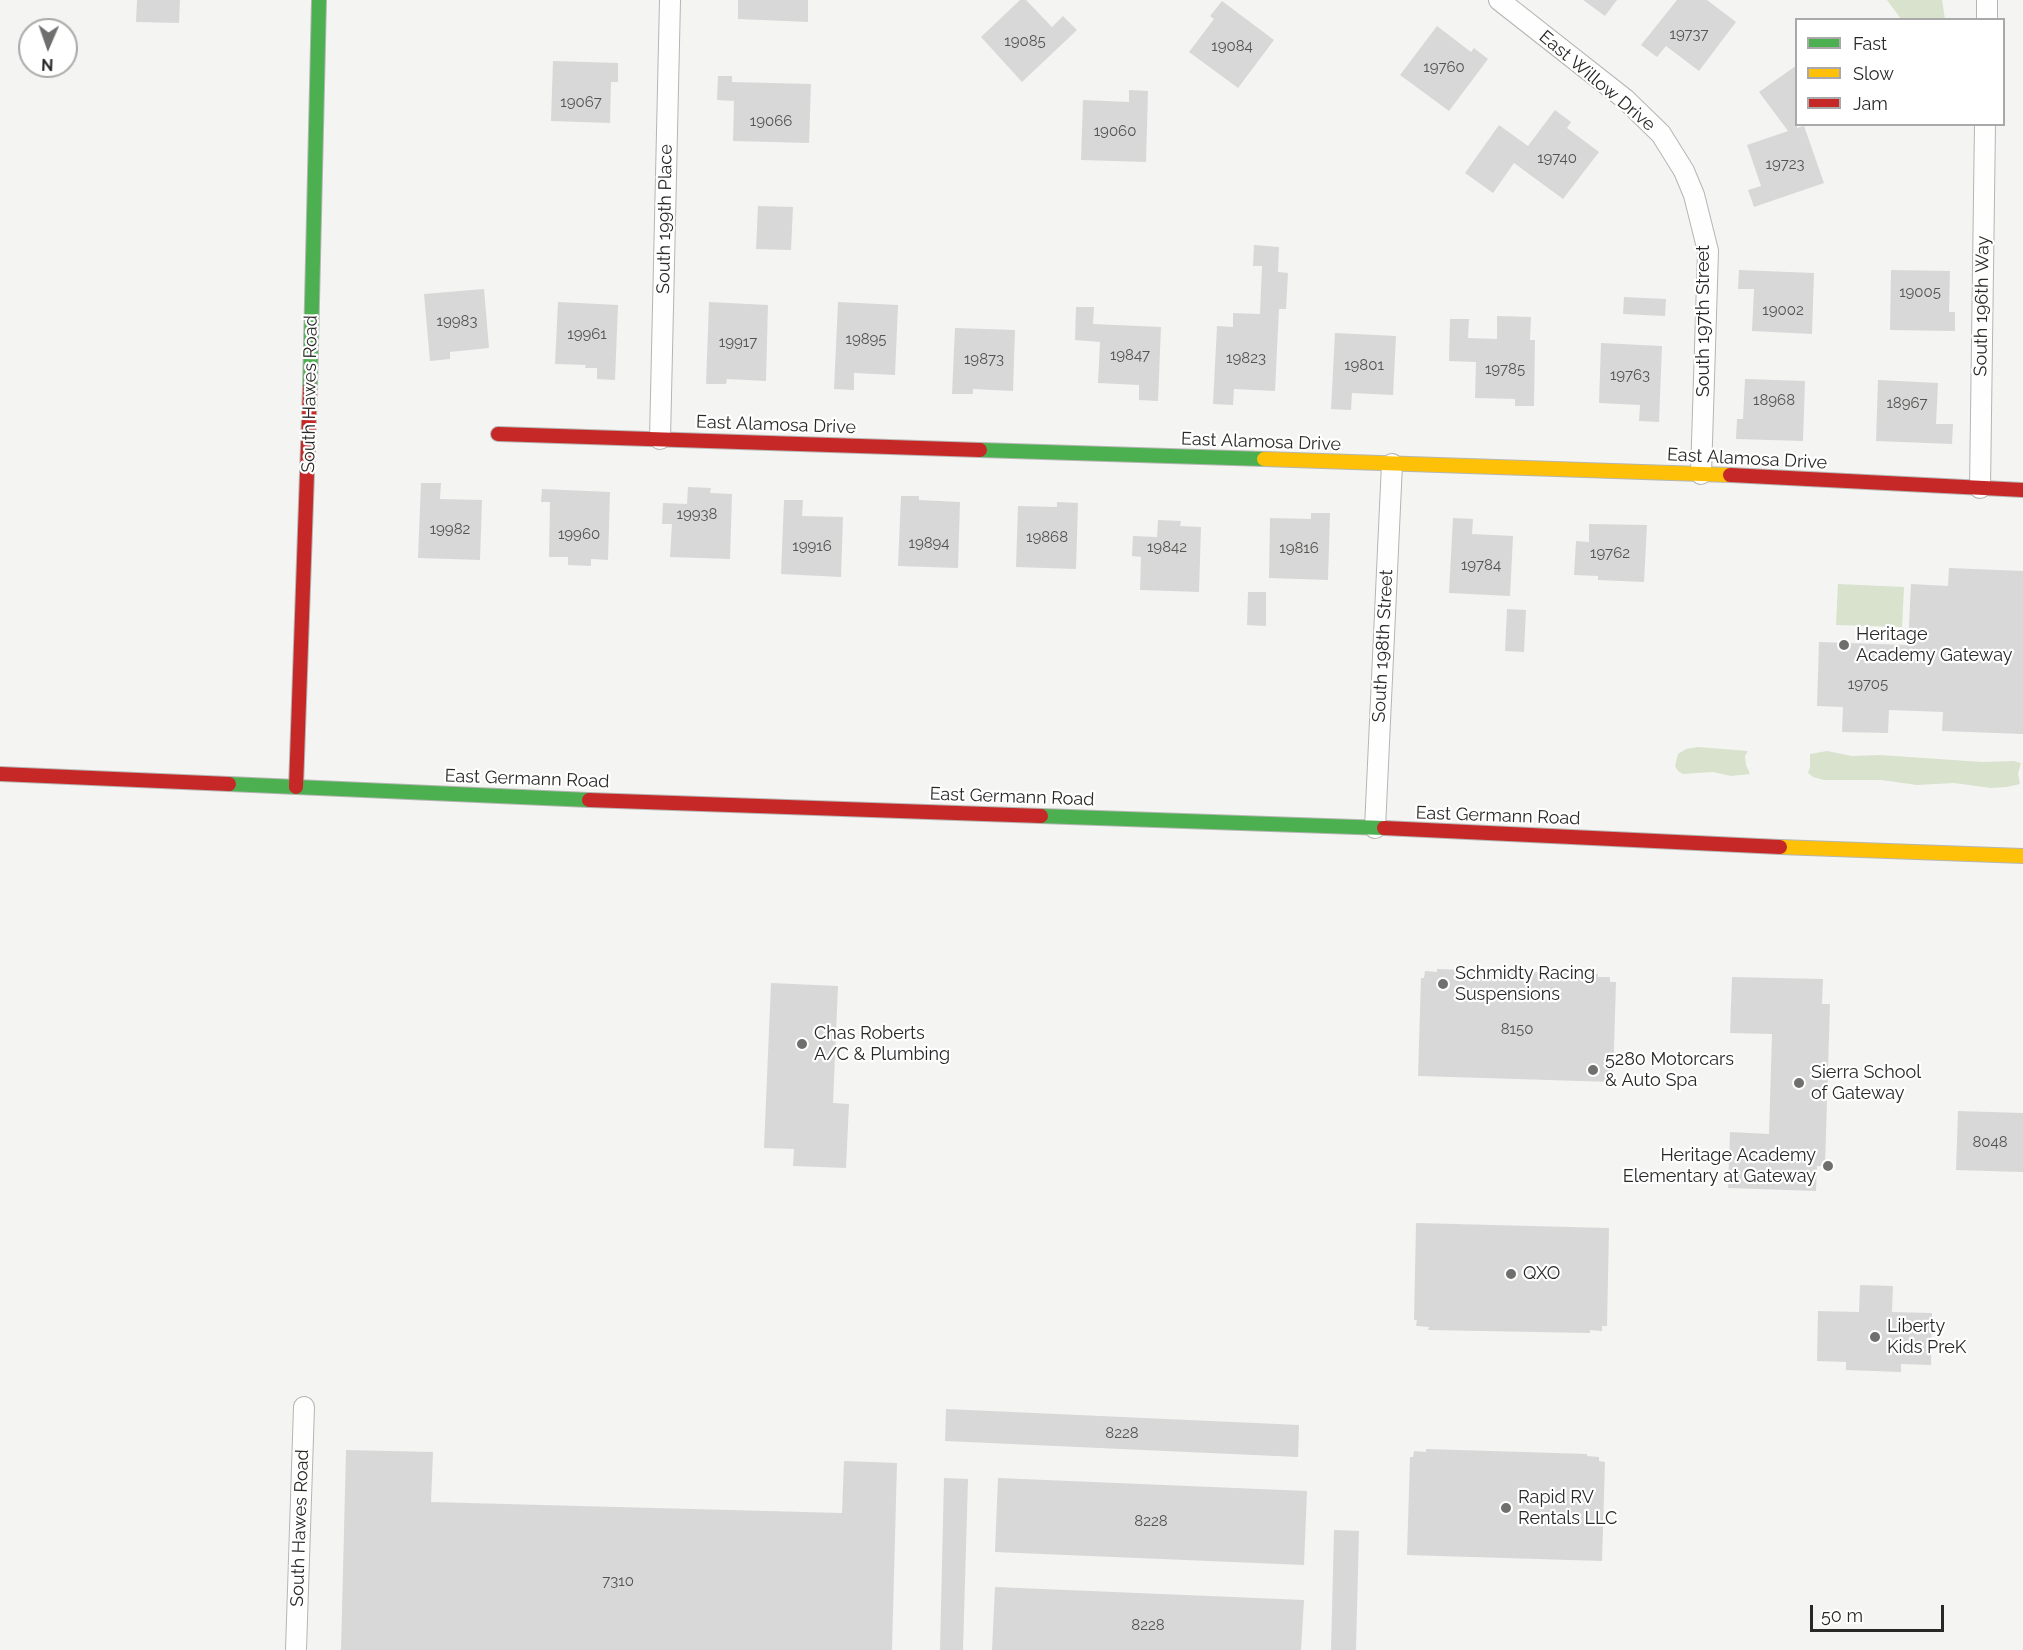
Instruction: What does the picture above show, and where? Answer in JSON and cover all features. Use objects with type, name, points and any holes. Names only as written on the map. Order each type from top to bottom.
[{"type":"street","name":"South Hawes Road","points":[[296,788],[308,466],[319,0]]},
{"type":"street","name":"South 199th Place","points":[[660,439],[670,0]]},
{"type":"street","name":"East Willow Drive","points":[[1499,0],[1631,105],[1661,135],[1684,171]]},
{"type":"street","points":[[1987,0],[1987,18]]},
{"type":"street","name":"South 196th Way","points":[[1980,488],[1985,126]]},
{"type":"street","name":"South 197th Street","points":[[1684,171],[1695,195],[1708,251],[1701,474]]},
{"type":"street","name":"East Alamosa Drive","points":[[498,434],[1701,474],[2023,489]]},
{"type":"street","name":"South 198th Street","points":[[1375,828],[1392,464]]},
{"type":"street","name":"East Germann Road","points":[[0,774],[590,800],[1375,828],[1747,846],[2023,856]]},
{"type":"street","name":"South Hawes Road","points":[[296,1650],[304,1407]]},
{"type":"green space","points":[[1887,0],[1942,0],[1945,18],[1900,18]]},
{"type":"green space","points":[[1838,584],[1904,587],[1902,627],[1836,625]]},
{"type":"green space","points":[[1698,747],[1748,751],[1745,756],[1750,774],[1731,776],[1713,772],[1683,774],[1678,771],[1675,766],[1678,754],[1686,749]]},
{"type":"green space","points":[[1827,751],[1852,756],[1880,755],[1982,762],[2014,761],[2021,763],[2018,774],[2020,784],[1991,788],[1954,783],[1917,785],[1881,780],[1824,780],[1813,777],[1808,773],[1810,754]]},
{"type":"building","points":[[137,0],[180,0],[179,23],[136,22]]},
{"type":"building","points":[[738,0],[808,0],[808,22],[738,19]]},
{"type":"building","points":[[1020,0],[1026,0],[1052,27],[1063,16],[1077,30],[1022,82],[981,37]]},
{"type":"building","points":[[1583,0],[1617,0],[1605,16]]},
{"type":"building","points":[[1677,0],[1707,0],[1736,22],[1699,71],[1666,46],[1657,57],[1641,45]]},
{"type":"building","points":[[1222,1],[1274,40],[1238,88],[1189,52],[1214,19],[1210,16]]},
{"type":"building","points":[[1437,26],[1471,52],[1474,48],[1488,59],[1449,111],[1400,75]]},
{"type":"building","points":[[553,61],[618,63],[618,82],[611,82],[610,123],[551,121]]},
{"type":"building","points":[[1795,66],[1795,126],[1797,128],[1804,126],[1824,183],[1754,207],[1748,190],[1761,186],[1747,145],[1788,131],[1759,92]]},
{"type":"building","points":[[718,76],[732,76],[732,82],[811,84],[809,143],[733,141],[734,101],[717,100]]},
{"type":"building","points":[[1129,90],[1148,91],[1146,162],[1081,160],[1083,100],[1129,102]]},
{"type":"building","points":[[1555,110],[1571,122],[1567,128],[1599,152],[1563,199],[1514,163],[1493,193],[1465,173],[1499,125],[1528,146]]},
{"type":"building","points":[[758,206],[793,207],[791,250],[756,249]]},
{"type":"building","points":[[1254,245],[1279,247],[1278,272],[1288,273],[1286,309],[1279,309],[1275,391],[1234,389],[1233,405],[1213,404],[1217,326],[1233,327],[1233,313],[1260,314],[1262,266],[1253,266]]},
{"type":"building","points":[[1739,270],[1814,273],[1812,334],[1752,331],[1754,289],[1738,289]]},
{"type":"building","points":[[1891,270],[1950,271],[1949,312],[1955,312],[1955,331],[1890,330]]},
{"type":"building","points":[[484,289],[489,348],[450,352],[450,359],[430,361],[424,294]]},
{"type":"building","points":[[1624,297],[1666,299],[1665,316],[1623,314]]},
{"type":"building","points":[[558,302],[618,305],[615,380],[597,379],[597,368],[585,368],[586,365],[555,364]]},
{"type":"building","points":[[709,302],[768,305],[766,381],[727,379],[726,384],[706,384]]},
{"type":"building","points":[[838,302],[898,305],[895,375],[854,373],[854,390],[834,389]]},
{"type":"building","points":[[1076,307],[1094,307],[1093,324],[1161,327],[1158,401],[1139,400],[1139,385],[1098,383],[1100,342],[1075,340]]},
{"type":"building","points":[[1497,316],[1531,317],[1530,340],[1535,340],[1534,406],[1515,406],[1515,399],[1475,398],[1476,362],[1449,361],[1450,319],[1469,319],[1468,338],[1497,339]]},
{"type":"building","points":[[955,328],[1015,330],[1013,391],[973,389],[973,394],[952,394]]},
{"type":"building","points":[[1335,333],[1396,336],[1393,395],[1352,393],[1351,410],[1331,409]]},
{"type":"building","points":[[1601,343],[1662,346],[1659,422],[1639,421],[1640,405],[1599,403]]},
{"type":"building","points":[[1745,379],[1805,381],[1803,441],[1736,439],[1737,419],[1743,419]]},
{"type":"building","points":[[1878,380],[1938,383],[1936,424],[1953,424],[1952,444],[1876,441]]},
{"type":"building","points":[[421,483],[441,483],[440,499],[482,500],[480,560],[418,558]]},
{"type":"building","points":[[688,487],[711,488],[710,493],[732,494],[730,559],[670,557],[672,524],[662,524],[663,503],[687,504]]},
{"type":"building","points":[[542,489],[610,492],[608,560],[591,559],[591,566],[568,565],[568,557],[549,557],[550,502],[541,502]]},
{"type":"building","points":[[901,496],[919,496],[919,500],[960,502],[958,568],[898,566]]},
{"type":"building","points":[[784,500],[803,500],[802,516],[843,517],[841,577],[781,574]]},
{"type":"building","points":[[1057,502],[1078,503],[1076,569],[1016,567],[1018,506],[1057,507]]},
{"type":"building","points":[[1311,513],[1330,513],[1328,580],[1269,578],[1270,518],[1311,519]]},
{"type":"building","points":[[1453,518],[1473,519],[1472,534],[1513,536],[1510,596],[1449,593]]},
{"type":"building","points":[[1158,520],[1181,521],[1180,526],[1201,527],[1199,592],[1140,590],[1141,557],[1132,556],[1133,536],[1157,537]]},
{"type":"building","points":[[1589,524],[1647,525],[1644,582],[1598,580],[1598,576],[1574,575],[1576,541],[1589,542]]},
{"type":"building","points":[[1949,568],[2023,571],[2023,734],[1942,731],[1943,712],[1889,710],[1888,733],[1842,732],[1843,707],[1817,706],[1819,642],[1908,645],[1911,584],[1948,586]]},
{"type":"building","points":[[1248,592],[1266,592],[1266,626],[1247,625]]},
{"type":"building","points":[[1507,609],[1526,610],[1524,652],[1505,651]]},
{"type":"building","points":[[1437,969],[1598,974],[1598,977],[1610,977],[1610,982],[1616,982],[1613,1082],[1418,1076],[1421,978],[1424,978],[1425,971],[1437,972]]},
{"type":"building","name":"Sierra School of Gateway","points":[[1732,977],[1823,979],[1822,1004],[1830,1004],[1825,1166],[1817,1166],[1816,1191],[1728,1188],[1730,1132],[1769,1134],[1772,1034],[1730,1033]]},
{"type":"building","name":"Chas Roberts A/C & Plumbing","points":[[771,983],[838,986],[833,1103],[849,1104],[846,1168],[793,1166],[794,1149],[764,1148]]},
{"type":"building","points":[[1958,1111],[2023,1113],[2023,1172],[1956,1170]]},
{"type":"building","name":"QXO","points":[[1416,1223],[1609,1228],[1607,1326],[1602,1326],[1602,1331],[1590,1330],[1590,1333],[1428,1330],[1429,1327],[1416,1326],[1417,1320],[1414,1320]]},
{"type":"building","name":"Liberty Kids PreK","points":[[1860,1285],[1893,1286],[1892,1312],[1932,1313],[1931,1365],[1901,1364],[1901,1372],[1846,1370],[1846,1362],[1817,1361],[1818,1311],[1859,1312]]},
{"type":"building","points":[[946,1409],[1299,1425],[1298,1457],[945,1441]]},
{"type":"building","name":"Rapid RV Rentals LLC","points":[[1426,1449],[1587,1454],[1587,1456],[1599,1457],[1599,1461],[1605,1462],[1602,1561],[1407,1555],[1410,1457],[1413,1457],[1414,1451],[1426,1452]]},
{"type":"building","points":[[346,1450],[433,1452],[431,1502],[842,1513],[844,1461],[897,1463],[892,1650],[341,1650]]},
{"type":"building","points":[[944,1478],[968,1479],[963,1650],[940,1650]]},
{"type":"building","points":[[998,1478],[1307,1491],[1304,1565],[995,1552]]},
{"type":"building","points":[[1334,1530],[1359,1531],[1356,1650],[1331,1650]]},
{"type":"building","points":[[995,1587],[1304,1600],[1301,1650],[992,1650]]},
{"type":"traffic: fast","points":[[310,388],[319,0]]},
{"type":"traffic: fast","points":[[980,450],[1264,459]]},
{"type":"traffic: fast","points":[[229,784],[589,800]]},
{"type":"traffic: fast","points":[[1041,816],[1384,828]]},
{"type":"traffic: slow","points":[[1264,459],[1730,475]]},
{"type":"traffic: slow","points":[[1780,847],[2023,856]]},
{"type":"traffic: jam","points":[[296,787],[310,388]]},
{"type":"traffic: jam","points":[[498,434],[980,450]]},
{"type":"traffic: jam","points":[[1730,475],[2023,490]]},
{"type":"traffic: jam","points":[[0,774],[229,784]]},
{"type":"traffic: jam","points":[[589,800],[1041,816]]},
{"type":"traffic: jam","points":[[1384,828],[1780,847]]},
{"type":"place","name":"Heritage Academy Gateway","points":[[1844,645]]},
{"type":"place","name":"Schmidty Racing Suspensions","points":[[1443,984]]},
{"type":"place","name":"Chas Roberts A/C & Plumbing","points":[[802,1044]]},
{"type":"place","name":"5280 Motorcars & Auto Spa","points":[[1593,1070]]},
{"type":"place","name":"Sierra School of Gateway","points":[[1799,1083]]},
{"type":"place","name":"Heritage Academy Elementary at Gateway","points":[[1828,1166]]},
{"type":"place","name":"QXO","points":[[1511,1274]]},
{"type":"place","name":"Liberty Kids PreK","points":[[1875,1337]]},
{"type":"place","name":"Rapid RV Rentals LLC","points":[[1506,1508]]}]
